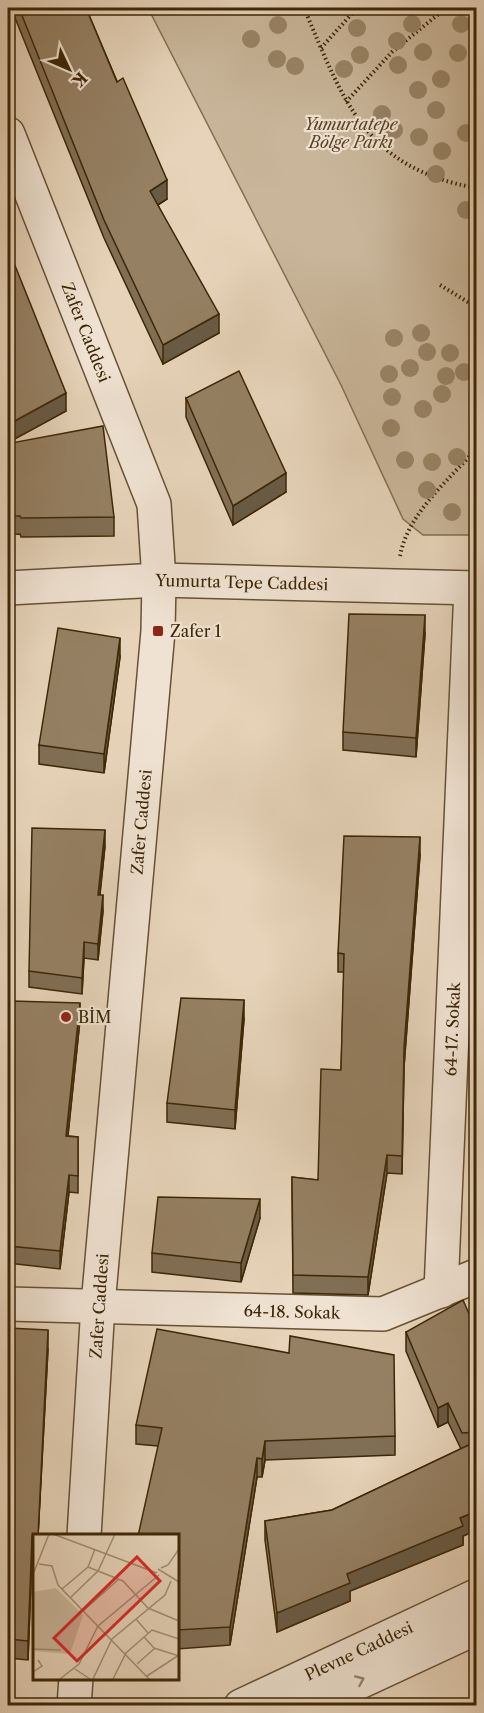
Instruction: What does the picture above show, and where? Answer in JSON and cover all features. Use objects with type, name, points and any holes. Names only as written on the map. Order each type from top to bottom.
[{"type":"street","name":"Zafer Caddesi","points":[[8,134],[154,504],[159,580],[158,630],[98,1305],[84,1534]]},
{"type":"street","name":"Yumurta Tepe Caddesi","points":[[8,588],[159,580],[474,588]]},
{"type":"street","name":"64-17. Sokak","points":[[441,1291],[474,588]]},
{"type":"street","name":"64-18. Sokak","points":[[8,1304],[383,1314],[477,1276]]},
{"type":"street","name":"Plevne Caddesi","points":[[241,1706],[477,1596]]},
{"type":"street","name":"Plevne Caddesi","points":[[308,1706],[477,1628]]},
{"type":"street","points":[[74,1706],[76,1680]]},
{"type":"path","points":[[304,8],[346,102],[368,134],[406,165],[431,177],[477,188]]},
{"type":"path","points":[[321,48],[357,8]]},
{"type":"path","points":[[346,102],[392,52],[446,8]]},
{"type":"path","points":[[440,285],[477,307]]},
{"type":"path","points":[[394,586],[403,539],[413,520],[477,448]]},
{"type":"green space","name":"Yumurtatepe Bölge Parkı","points":[[148,8],[476,8],[476,535],[423,535],[403,519],[341,385]]},
{"type":"building","points":[[19,8],[86,8],[117,82],[123,78],[167,180],[150,191],[219,314],[163,345],[104,220]]},
{"type":"building","points":[[8,248],[66,393],[11,423],[8,414]]},
{"type":"building","points":[[239,371],[286,473],[233,506],[186,398]]},
{"type":"building","points":[[103,426],[114,517],[21,518],[20,516],[8,516],[8,449],[11,449],[11,443]]},
{"type":"building","points":[[349,614],[425,615],[416,738],[343,732]]},
{"type":"building","points":[[58,628],[120,638],[104,754],[39,745]]},
{"type":"building","points":[[32,828],[105,830],[98,895],[103,895],[98,944],[84,942],[82,978],[29,971]]},
{"type":"building","points":[[344,836],[420,837],[404,1048],[402,1156],[387,1155],[368,1277],[293,1275],[292,1177],[318,1180],[321,1069],[341,1070],[344,954],[338,953]]},
{"type":"building","points":[[181,998],[244,1000],[235,1110],[167,1103]]},
{"type":"building","points":[[12,1001],[80,1003],[66,1136],[78,1137],[78,1176],[69,1175],[60,1251],[8,1246],[8,1052]]},
{"type":"building","points":[[158,1197],[260,1199],[241,1263],[152,1253]]},
{"type":"building","points":[[463,1300],[477,1332],[477,1432],[462,1433],[448,1403],[438,1408],[406,1332]]},
{"type":"building","points":[[8,1328],[48,1330],[38,1534],[32,1536],[28,1641],[8,1639]]},
{"type":"building","points":[[157,1329],[289,1353],[290,1336],[394,1355],[395,1436],[265,1441],[262,1459],[257,1458],[230,1627],[178,1630],[178,1534],[138,1534],[162,1428],[136,1425]]},
{"type":"building","points":[[477,1441],[477,1511],[460,1518],[463,1526],[347,1574],[350,1583],[277,1613],[265,1521],[332,1510]]},
{"type":"place","name":"Zafer 1","points":[[158,631]]},
{"type":"place","name":"BİM","points":[[66,1017]]}]
